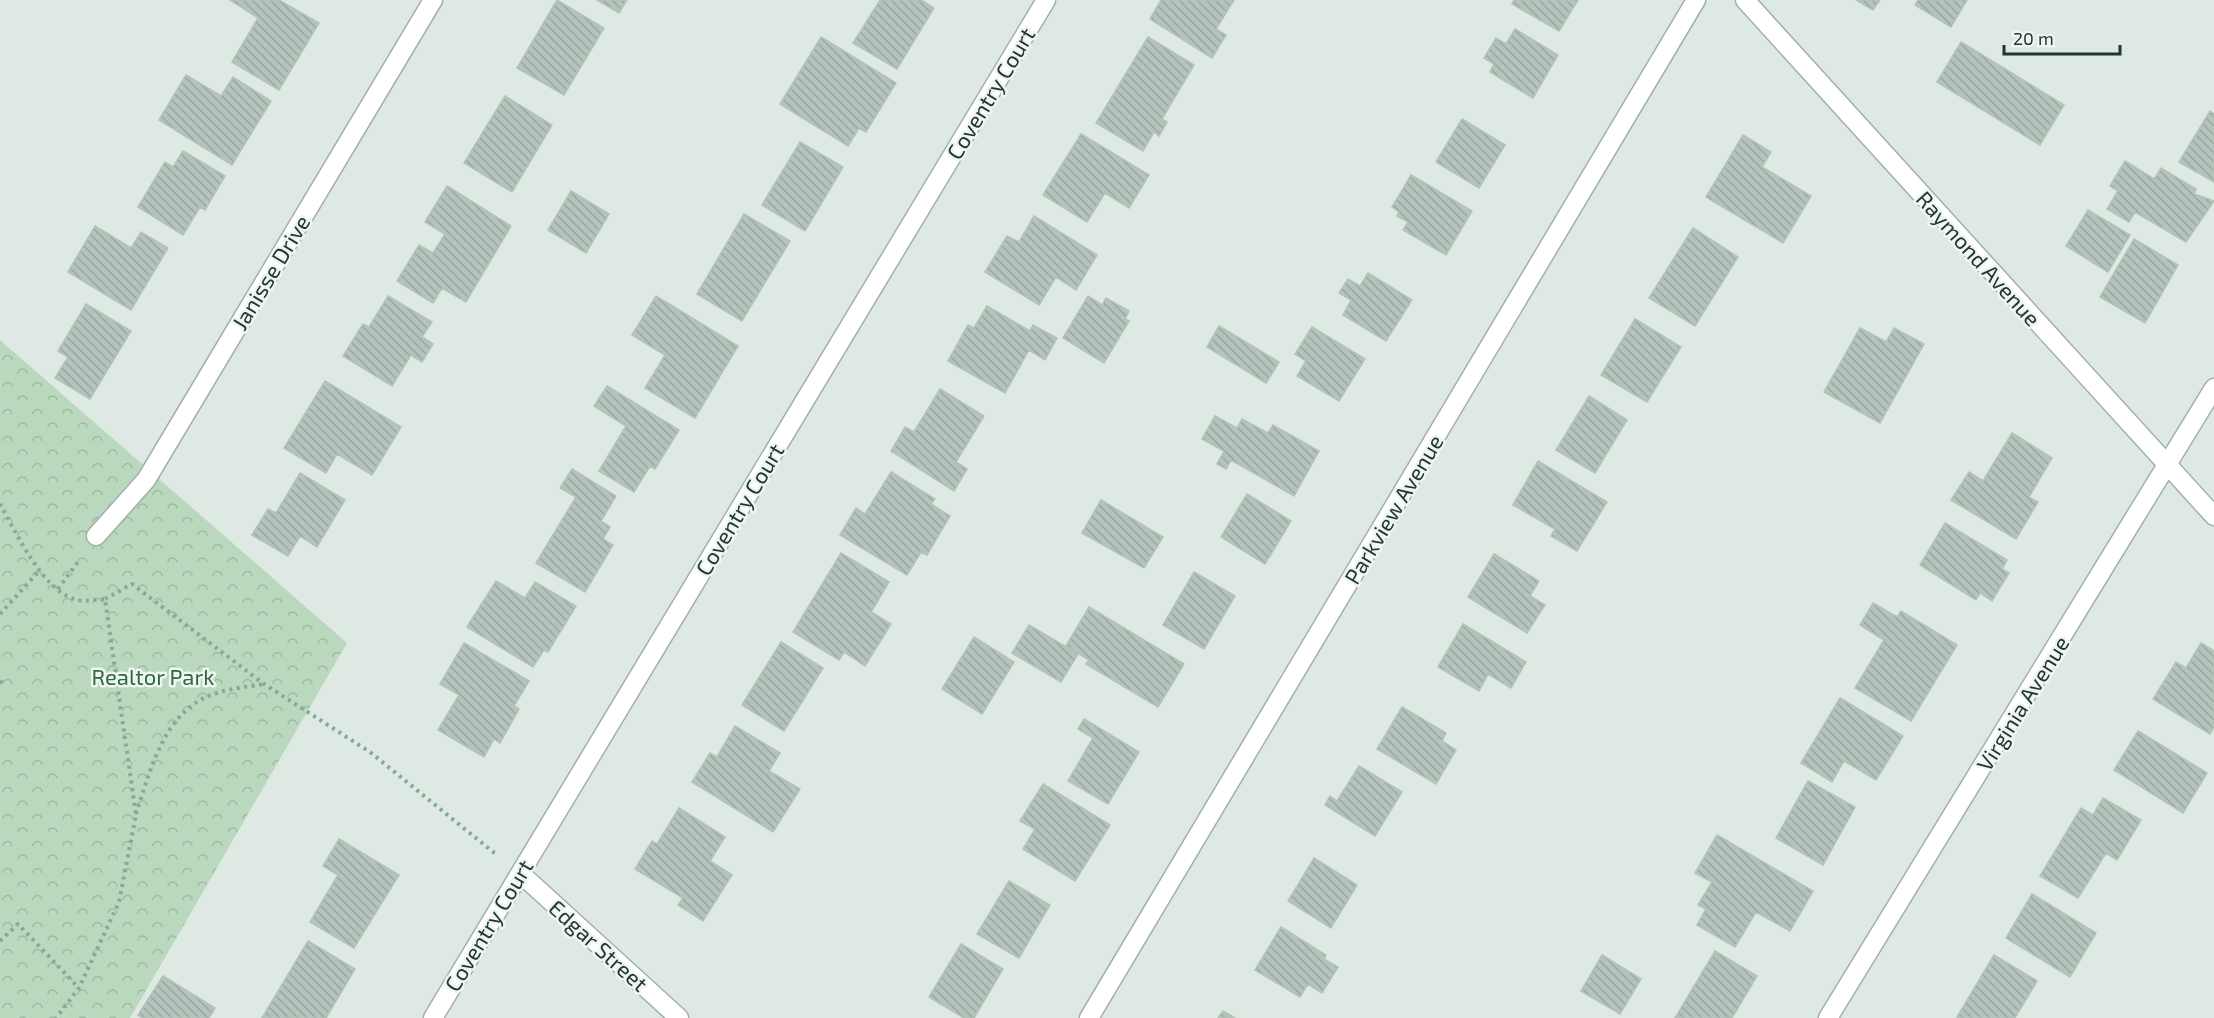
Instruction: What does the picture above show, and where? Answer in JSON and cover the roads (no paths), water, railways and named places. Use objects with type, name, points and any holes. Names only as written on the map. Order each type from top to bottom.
[{"type":"street","name":"Janisse Drive","points":[[96,536],[146,480],[433,0]]},
{"type":"street","name":"Coventry Court","points":[[433,1018],[1046,0]]},
{"type":"street","name":"Parkview Avenue","points":[[1089,1018],[1696,0]]},
{"type":"street","name":"Raymond Avenue","points":[[1745,0],[2214,516]]},
{"type":"street","name":"Virginia Avenue","points":[[1828,1018],[2214,388]]},
{"type":"street","name":"Edgar Street","points":[[520,873],[679,1018]]},
{"type":"park label","name":"Realtor Park","points":[[153,676]]}]
